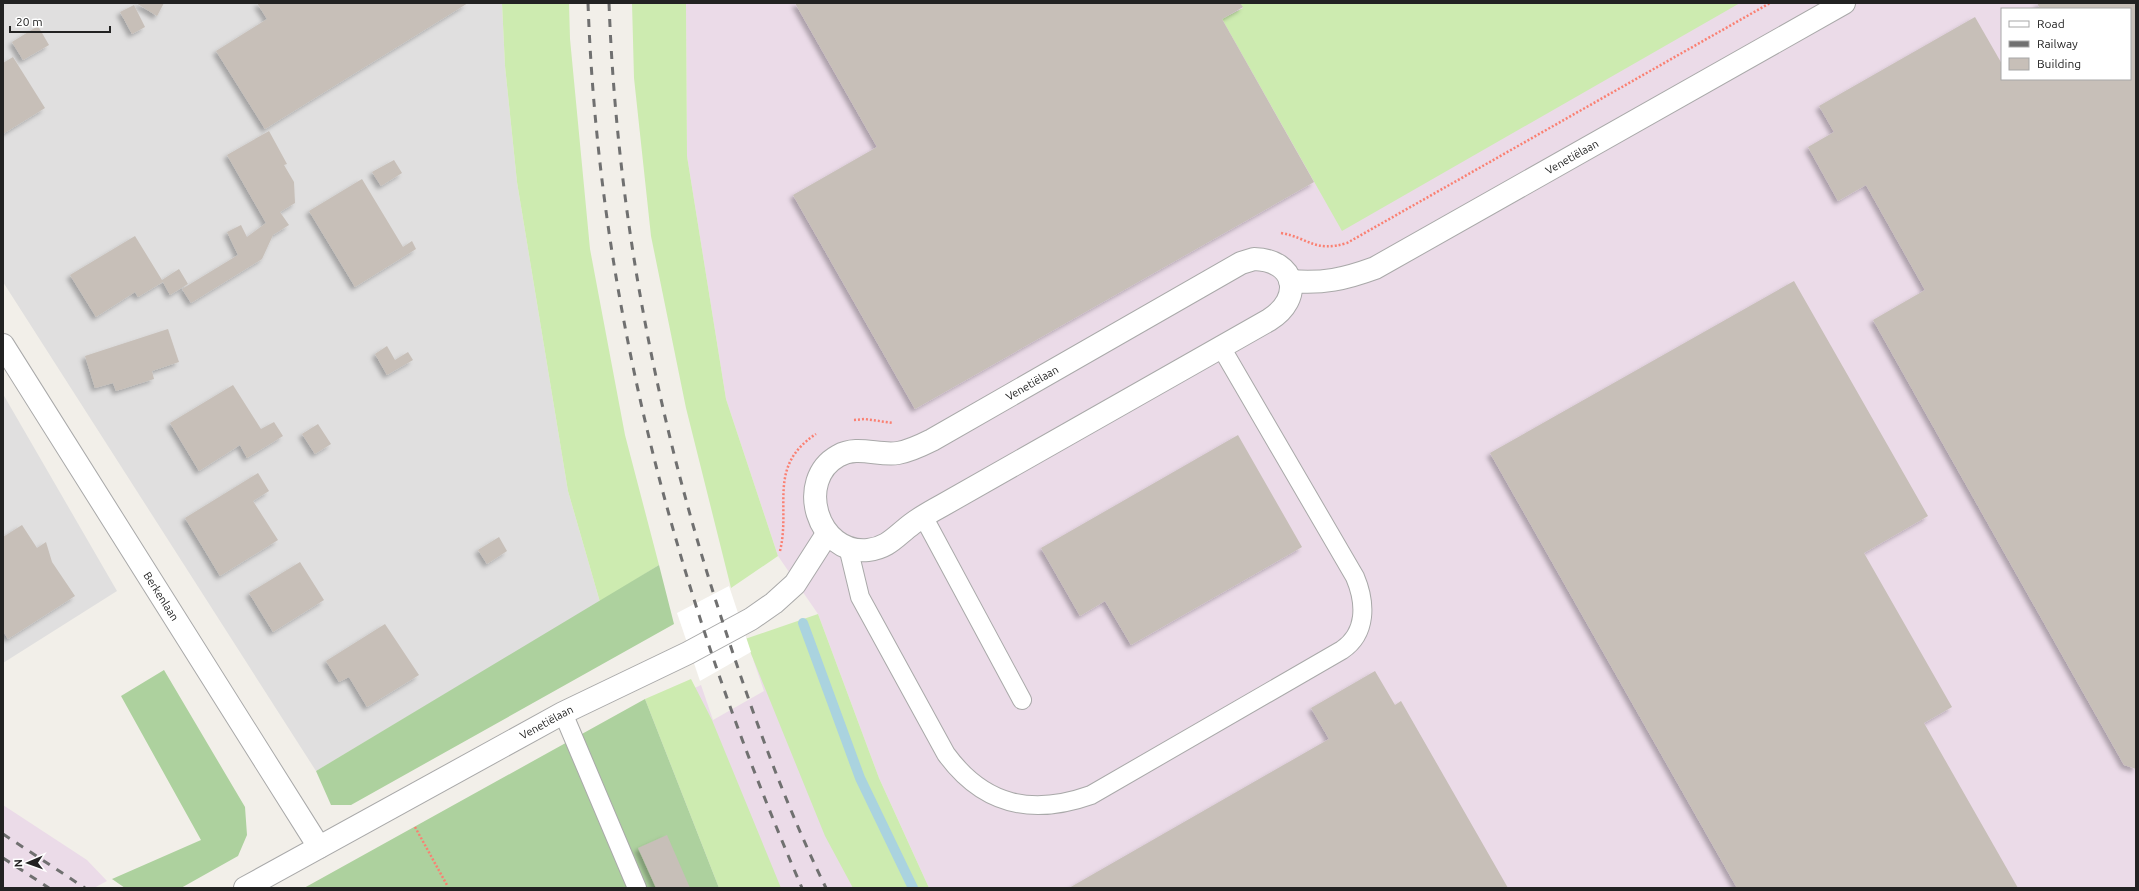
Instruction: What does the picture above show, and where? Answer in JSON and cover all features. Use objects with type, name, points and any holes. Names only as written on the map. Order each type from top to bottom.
[{"type":"street","name":"Venetiëlaan","points":[[1290,281],[1312,283],[1333,281],[1375,268],[1844,3]]},
{"type":"street","name":"Venetiëlaan","points":[[1254,259],[1272,262],[1283,268],[1290,281],[1291,296],[1280,313],[1221,347],[923,516],[888,544],[868,550],[848,547],[837,542],[827,534],[816,512],[816,486],[820,473],[839,455],[863,451],[899,453],[932,440],[1241,263],[1254,259]]},
{"type":"street","name":"Berkenlaan","points":[[3,345],[319,847]]},
{"type":"street","name":"Venetiëlaan","points":[[245,888],[563,714],[688,653],[751,620],[774,603],[795,584],[827,534]]},
{"type":"lane","points":[[848,547],[860,597],[946,754],[958,772],[972,784],[990,795],[1008,802],[1027,804],[1048,805],[1070,802],[1105,787],[1342,650],[1355,638],[1360,629],[1363,608],[1359,587],[1355,578],[1221,347]]},
{"type":"lane","points":[[923,516],[1022,700]]},
{"type":"lane","points":[[563,714],[637,888]]},
{"type":"path","points":[[402,802],[447,885]]},
{"type":"shaded area","points":[[3,3],[502,3],[505,66],[517,182],[568,491],[600,602],[316,771],[3,282]]},
{"type":"shaded area","points":[[686,3],[2136,3],[2136,888],[929,888],[879,778],[818,614],[778,556],[726,399],[687,156]]},
{"type":"shaded area","points":[[3,394],[117,591],[3,663]]},
{"type":"shaded area","points":[[753,659],[911,888],[719,888],[659,705],[701,685],[713,720],[764,691]]},
{"type":"shaded area","points":[[3,805],[87,860],[107,881],[94,888],[3,888]]},
{"type":"green space","points":[[502,3],[569,3],[570,39],[590,249],[625,435],[659,565],[600,602],[568,491],[517,182],[505,66]]},
{"type":"green space","points":[[632,3],[686,3],[687,156],[726,399],[778,556],[731,588],[686,408],[651,236],[634,78]]},
{"type":"green space","points":[[1240,3],[1740,3],[1342,231],[1222,19],[1243,8]]},
{"type":"green space","points":[[659,565],[674,624],[351,805],[331,805],[316,771]]},
{"type":"green space","points":[[818,614],[879,778],[929,888],[853,888],[825,836],[745,639]]},
{"type":"green space","points":[[164,670],[245,807],[247,835],[238,856],[181,888],[125,888],[112,879],[201,840],[121,696]]},
{"type":"green space","points":[[691,679],[712,720],[781,888],[719,888],[645,699]]},
{"type":"green space","points":[[645,699],[719,888],[304,888]]},
{"type":"pier","points":[[729,586],[751,652],[700,681],[677,613]]},
{"type":"building","points":[[136,3],[164,3],[157,16]]},
{"type":"building","points":[[257,3],[468,3],[265,129],[216,51],[267,19]]},
{"type":"building","points":[[795,3],[1240,3],[1243,7],[1222,19],[1314,182],[915,409],[793,195],[877,147]]},
{"type":"building","points":[[2037,3],[2136,3],[2136,769],[2124,765],[1873,320],[1925,290],[1866,185],[1838,201],[1808,147],[1834,132],[1819,106],[1975,17],[2001,62],[2001,80],[2131,80],[2131,8],[2040,8]]},
{"type":"building","points":[[134,5],[145,27],[132,34],[120,12]]},
{"type":"building","points":[[38,26],[49,45],[23,60],[12,42]]},
{"type":"building","points":[[13,57],[45,108],[3,134],[3,63]]},
{"type":"building","points":[[269,131],[287,164],[284,165],[294,182],[295,203],[280,212],[289,225],[273,235],[262,259],[191,303],[182,289],[238,255],[227,232],[241,225],[247,237],[266,223],[227,155]]},
{"type":"building","points":[[394,160],[402,173],[381,186],[372,172]]},
{"type":"building","points":[[362,179],[403,247],[412,241],[416,249],[355,287],[309,211]]},
{"type":"building","points":[[135,236],[162,280],[179,269],[188,284],[170,295],[163,282],[138,297],[135,292],[96,317],[70,275]]},
{"type":"building","points":[[1794,281],[1928,516],[1864,553],[1952,707],[1924,723],[2018,888],[1737,888],[1490,453]]},
{"type":"building","points":[[168,329],[179,362],[152,371],[154,379],[116,391],[113,383],[95,388],[85,356]]},
{"type":"building","points":[[387,346],[395,360],[408,352],[413,360],[387,375],[375,354]]},
{"type":"building","points":[[233,385],[261,429],[274,422],[283,436],[247,458],[240,445],[199,471],[170,423]]},
{"type":"building","points":[[318,424],[331,444],[315,454],[302,434]]},
{"type":"building","points":[[1238,435],[1302,547],[1131,645],[1105,601],[1080,616],[1041,548]]},
{"type":"building","points":[[258,473],[269,491],[253,501],[278,540],[220,576],[185,518]]},
{"type":"building","points":[[22,525],[37,548],[46,542],[52,562],[75,596],[8,639],[3,631],[3,537]]},
{"type":"building","points":[[499,537],[507,551],[487,564],[478,550]]},
{"type":"building","points":[[300,562],[324,600],[273,632],[249,593]]},
{"type":"building","points":[[385,624],[419,675],[367,707],[349,677],[339,682],[326,661]]},
{"type":"building","points":[[1375,671],[1395,705],[1401,701],[1508,888],[1069,888],[1329,739],[1311,708]]},
{"type":"building","points":[[667,835],[690,888],[656,888],[638,848]]},
{"type":"waterway","points":[[803,623],[860,778],[913,888]]},
{"type":"railway","points":[[588,3],[595,118],[609,232],[628,344],[653,455],[684,565],[719,674],[758,782],[802,888]]},
{"type":"railway","points":[[609,3],[613,83],[631,241],[644,319],[660,396],[700,550],[746,693],[783,792],[826,888]]},
{"type":"railway","points":[[3,834],[85,888]]},
{"type":"railway","points":[[3,858],[49,888]]}]
